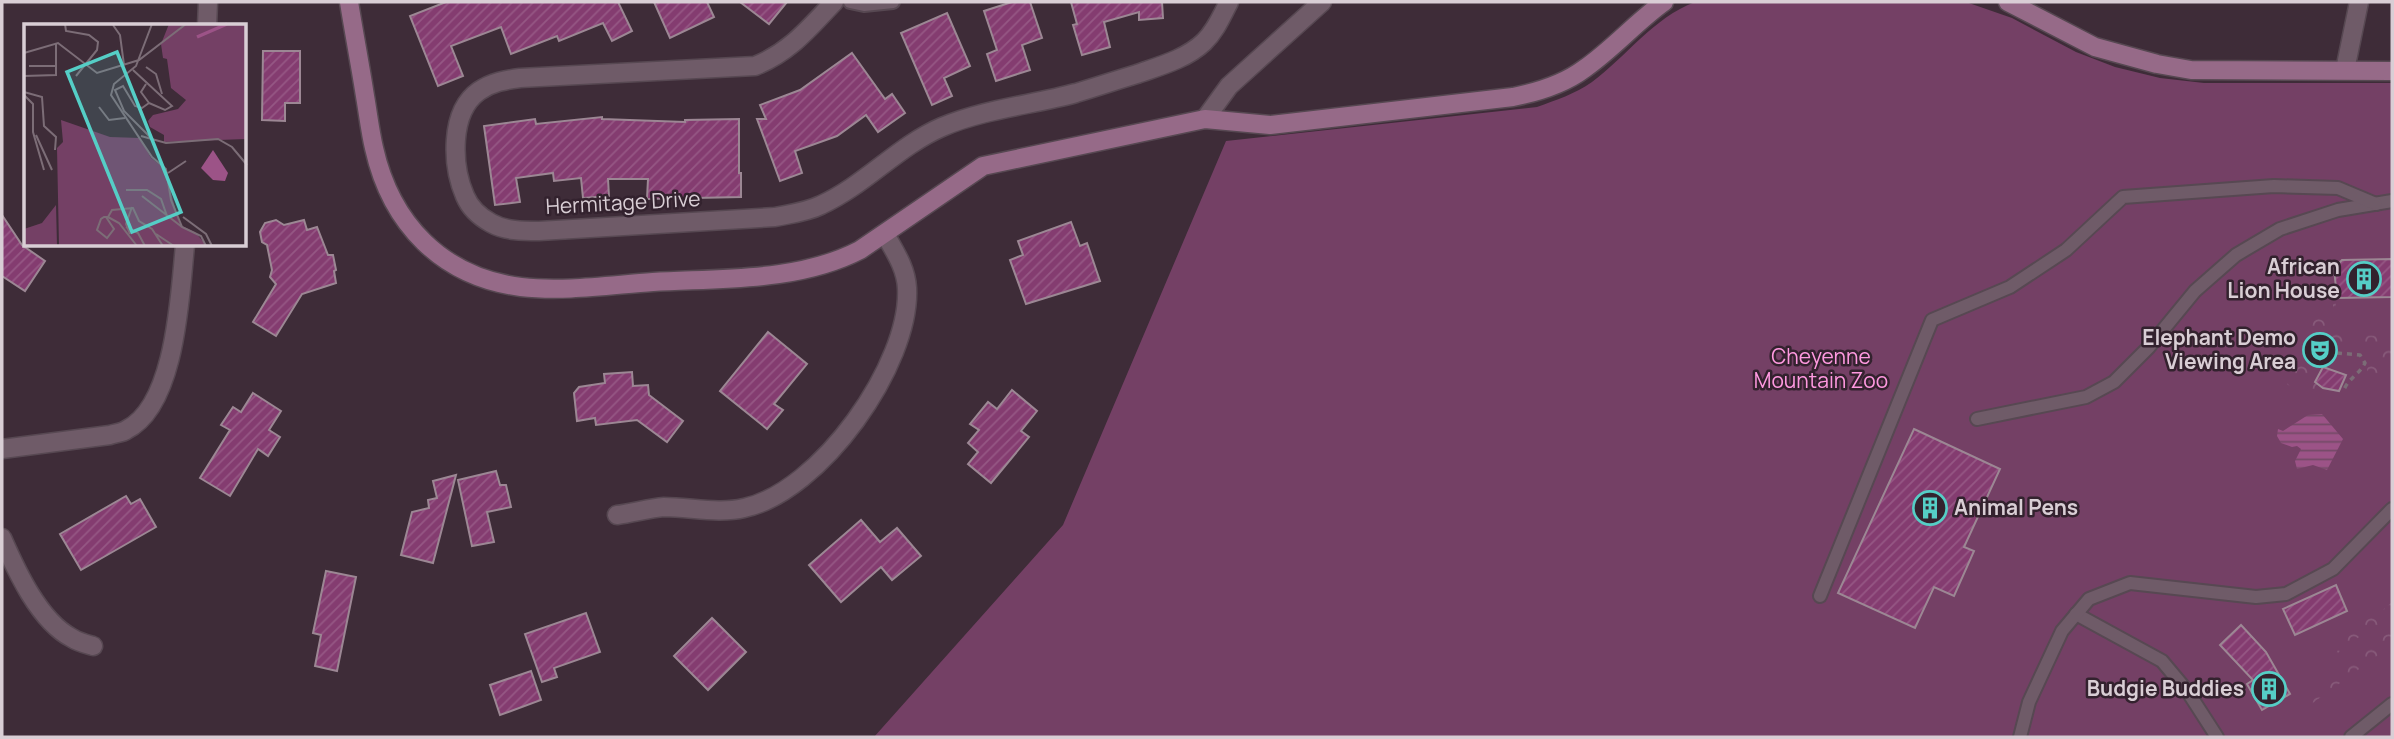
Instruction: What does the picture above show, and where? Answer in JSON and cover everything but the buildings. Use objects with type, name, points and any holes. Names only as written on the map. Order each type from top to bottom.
[{"type":"street","points":[[207,24],[208,2]]},
{"type":"street","points":[[349,2],[374,149],[394,204],[407,224],[421,241],[465,271],[491,281],[521,287],[555,288],[810,270],[839,261],[885,234],[983,166],[1205,119],[1270,125],[1513,97],[1534,92],[1583,71],[1640,19],[1664,2]]},
{"type":"street","name":"Hermitage Drive","points":[[834,2],[791,47],[775,58],[755,66],[498,81],[478,92],[466,105],[459,123],[455,142],[466,198],[476,213],[493,225],[513,230],[539,231],[775,217],[799,213],[841,194],[916,141],[963,118],[1076,93],[1161,66],[1187,54],[1202,44],[1216,29],[1229,2]]},
{"type":"street","points":[[1205,119],[1228,86],[1322,2]]},
{"type":"street","points":[[2008,2],[2095,47],[2157,64],[2191,70],[2392,71]]},
{"type":"street","points":[[2345,70],[2359,2]]},
{"type":"street","points":[[617,515],[663,507],[720,510],[744,508],[784,491],[834,449],[878,386],[894,353],[904,319],[907,291],[905,273],[885,234]]},
{"type":"street","points":[[2,449],[110,435],[127,430],[142,418],[164,382],[170,359],[186,247]]},
{"type":"street","points":[[2,538],[15,569],[51,622],[71,638],[93,646]]},
{"type":"lane","points":[[850,2],[864,5],[893,2]]},
{"type":"lane","points":[[1820,596],[1932,320],[2010,286],[2066,250],[2123,197],[2274,186],[2338,187],[2376,204]]},
{"type":"lane","points":[[1977,419],[2086,397],[2114,382],[2150,347],[2195,291],[2236,256],[2280,229],[2338,210],[2392,201]]},
{"type":"lane","points":[[2020,737],[2029,702],[2062,631],[2089,599],[2130,583],[2256,597],[2286,594],[2333,569],[2392,509]]},
{"type":"lane","points":[[2076,614],[2162,661],[2188,692],[2217,737]]},
{"type":"lane","points":[[2351,737],[2392,704]]},
{"type":"path","points":[[2337,353],[2360,355],[2365,363],[2362,369],[2347,381],[2343,392]]},
{"type":"green space","name":"Cheyenne Mountain Zoo","points":[[1695,2],[1966,2],[2012,18],[2076,52],[2115,67],[2160,78],[2204,83],[2392,83],[2392,737],[874,737],[1063,525],[1226,141],[1537,107],[1592,82],[1653,27]]},
{"type":"green space","points":[[2333,282],[2337,316],[2350,335],[2392,336],[2392,358],[2384,363],[2379,376],[2367,371],[2369,356],[2362,350],[2339,346],[2327,335],[2311,334],[2304,320],[2298,322],[2294,315],[2300,310],[2333,315]]},
{"type":"green space","points":[[2297,363],[2319,370],[2323,367],[2316,382],[2323,388],[2296,391],[2287,384]]},
{"type":"green space","points":[[2392,602],[2392,616],[2342,648],[2334,659],[2354,622],[2377,615]]},
{"type":"green space","points":[[2392,631],[2392,645],[2310,705],[2307,703],[2353,651]]},
{"type":"shaded area","points":[[2322,414],[2343,439],[2327,470],[2313,465],[2297,469],[2295,461],[2301,449],[2281,443],[2277,436],[2278,429],[2283,431],[2308,415]]},
{"type":"place","name":"African Lion House","points":[[2364,279]]},
{"type":"place","name":"Elephant Demo Viewing Area","points":[[2320,350]]},
{"type":"place","name":"Animal Pens","points":[[1930,508]]},
{"type":"place","name":"Budgie Buddies","points":[[2269,689]]}]
